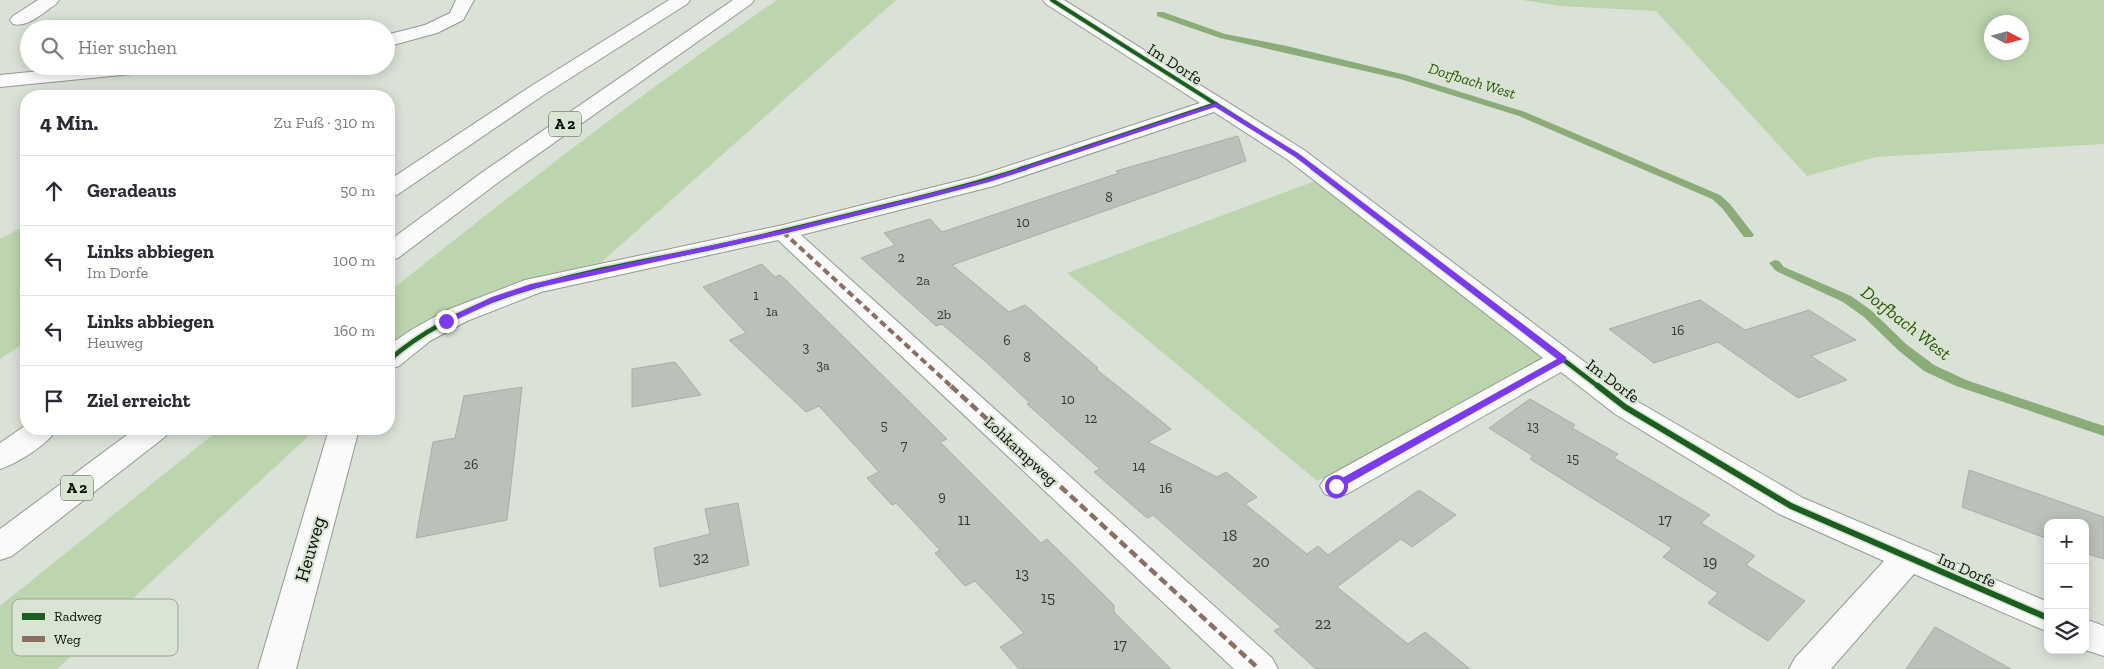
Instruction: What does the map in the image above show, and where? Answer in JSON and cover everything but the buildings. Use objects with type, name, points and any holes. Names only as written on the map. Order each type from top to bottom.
[{"type":"main road","points":[[19,20],[50,0]]},
{"type":"main road","points":[[395,39],[431,29],[457,16],[465,0]]},
{"type":"main road","name":"A 2","points":[[395,186],[535,92],[681,0]]},
{"type":"main road","name":"A 2","points":[[395,248],[507,164],[745,0]]},
{"type":"main road","name":"Im Dorfe","points":[[1052,0],[1296,154],[1625,408],[1791,506],[2044,616]]},
{"type":"main road","points":[[0,81],[61,75]]},
{"type":"main road","points":[[395,354],[446,321],[495,299],[534,286],[783,232],[986,181],[1216,104]]},
{"type":"main road","name":"Lohkampweg","points":[[783,232],[1259,669]]},
{"type":"main road","points":[[1336,486],[1563,359]]},
{"type":"main road","points":[[0,458],[33,435]]},
{"type":"main road","name":"A 2","points":[[0,547],[147,435]]},
{"type":"main road","name":"Heuweg","points":[[277,669],[342,435]]},
{"type":"main road","points":[[1808,669],[1908,558]]},
{"type":"main road","points":[[2089,635],[2104,641]]},
{"type":"green space","points":[[777,0],[896,0],[587,275],[534,286],[400,349],[395,354],[395,287],[580,143]]},
{"type":"green space","points":[[1522,0],[2104,0],[2104,144],[1876,157],[1807,176],[1656,11],[1560,6]]},
{"type":"green space","points":[[1326,177],[1563,359],[1317,481],[1067,273]]},
{"type":"green space","points":[[20,228],[20,346],[0,359],[0,239]]},
{"type":"green space","points":[[213,435],[310,435],[133,599],[12,599],[12,656],[71,656],[57,669],[0,669],[0,606]]},
{"type":"waterway","name":"Dorfbach West","points":[[1160,14],[1223,36],[1287,49],[1403,77],[1522,114],[1716,197],[1726,206],[1748,235]]},
{"type":"waterway","name":"Dorfbach West","points":[[1775,263],[1780,269],[1847,299],[1868,314],[1902,347],[1929,368],[1961,383],[2104,431]]},
{"type":"marked path","points":[[783,232],[1259,669]]},
{"type":"cycle path","points":[[1052,0],[1296,155],[1625,407],[1791,506],[2044,616]]},
{"type":"cycle path","points":[[395,355],[438,325],[476,307],[534,286],[783,232],[986,181],[1216,104]]},
{"type":"route","points":[[446,321],[495,299],[534,286],[783,232],[986,181],[1216,104],[1296,154],[1563,359],[1336,486]]}]
